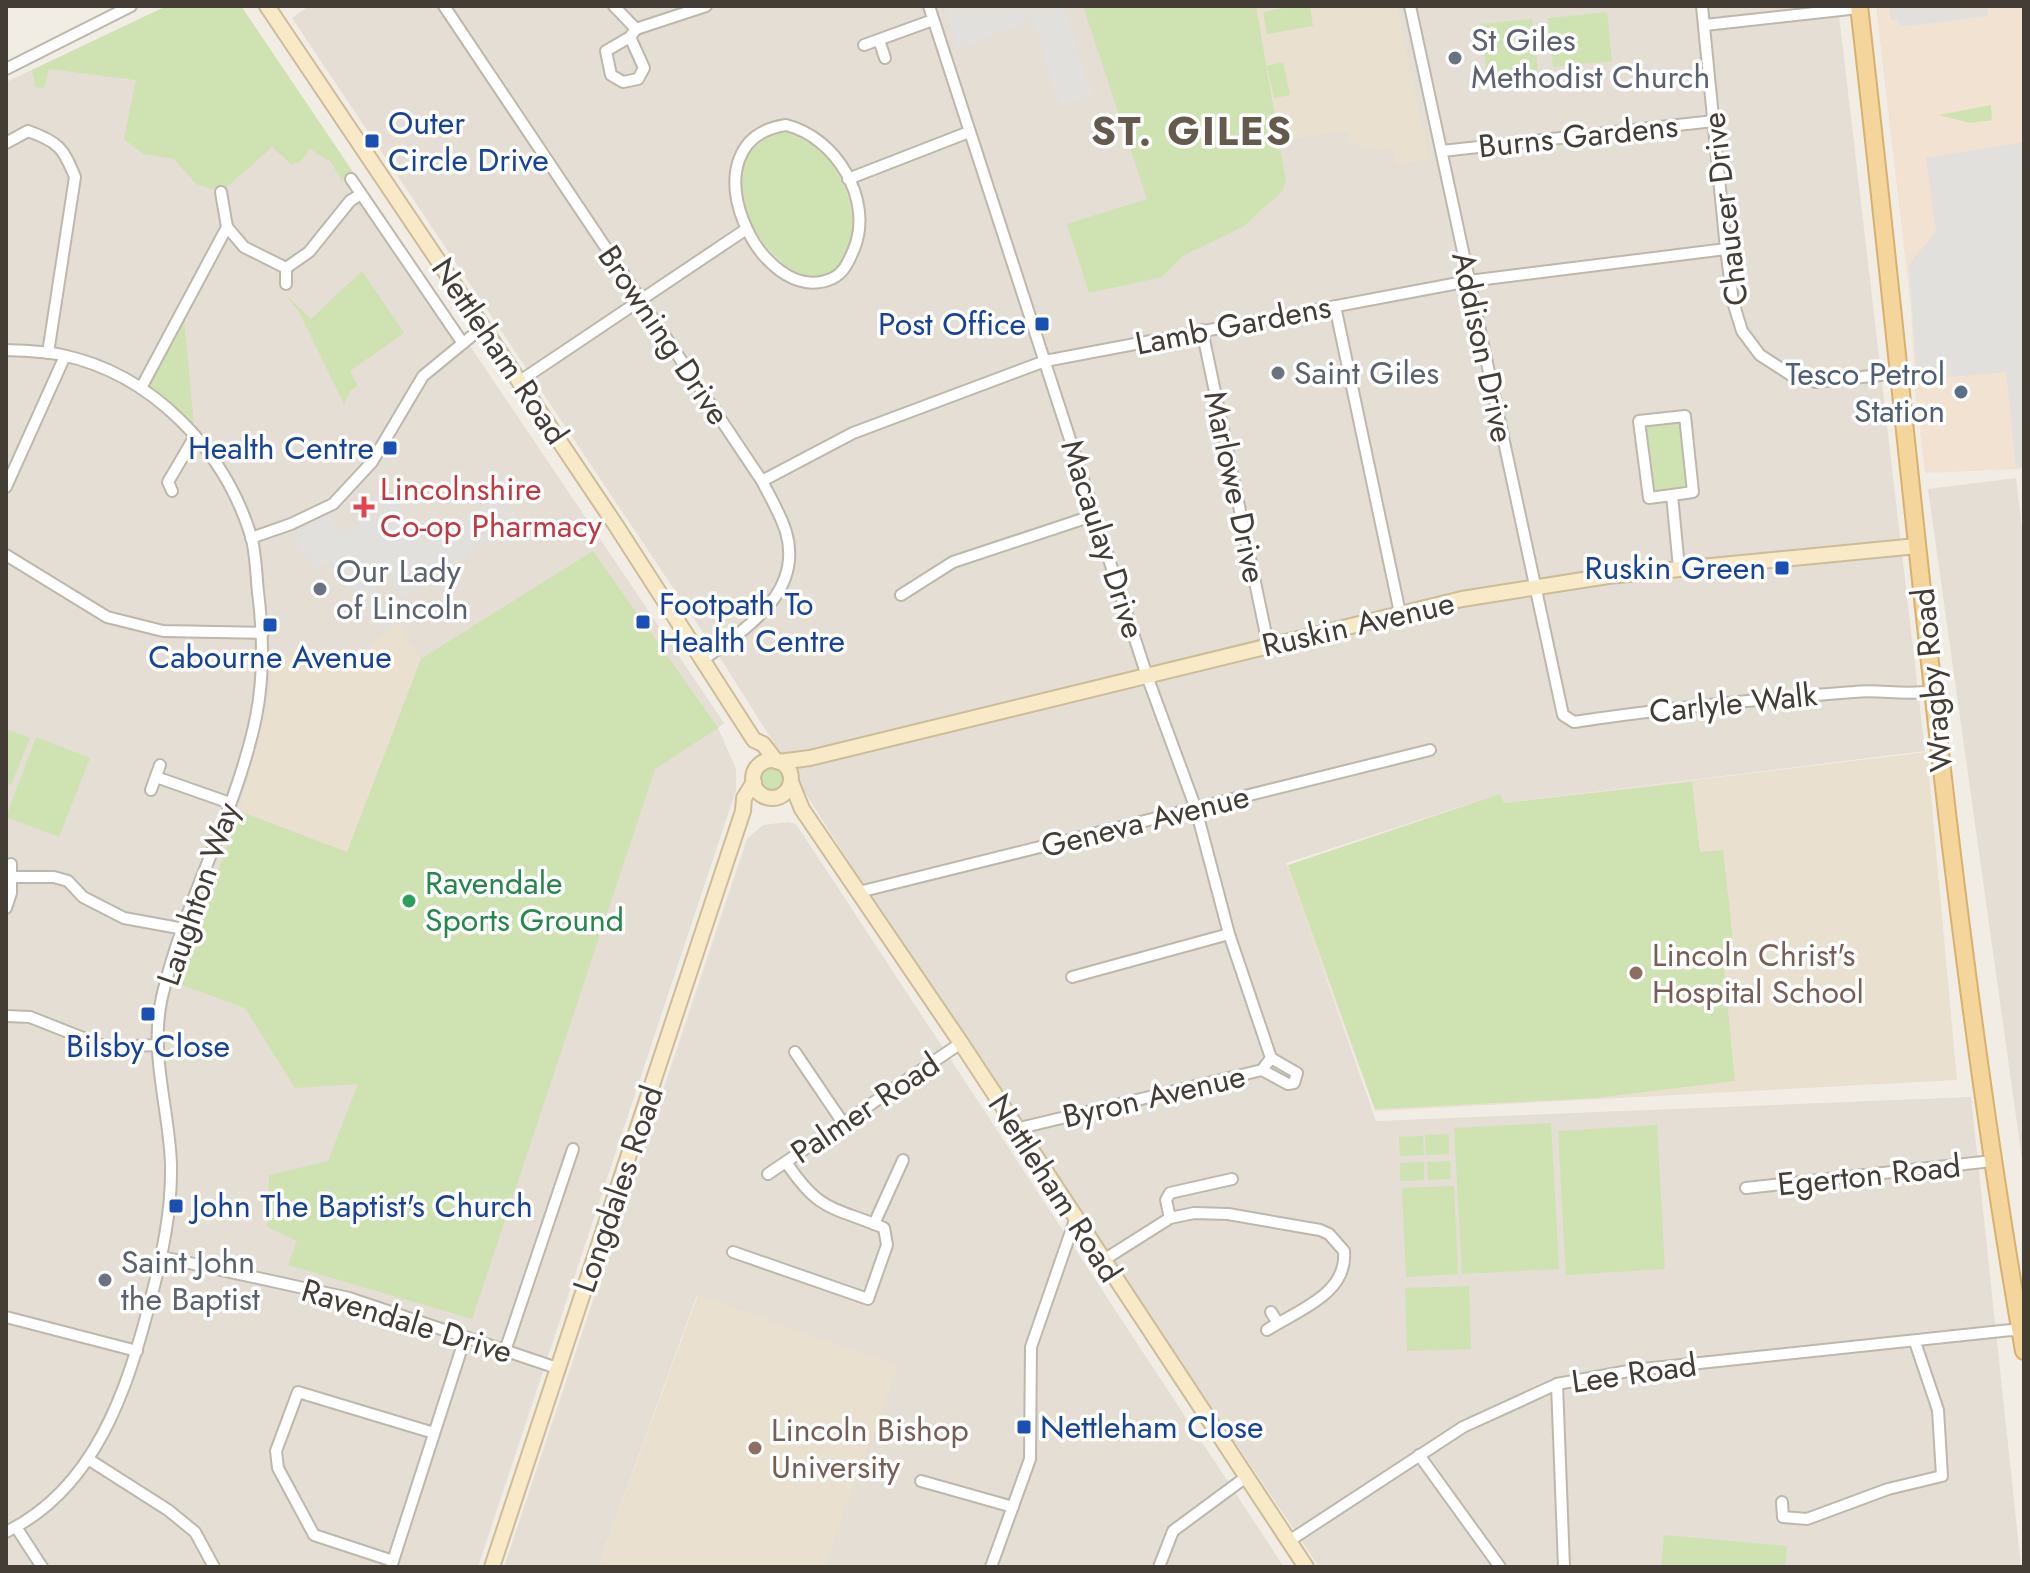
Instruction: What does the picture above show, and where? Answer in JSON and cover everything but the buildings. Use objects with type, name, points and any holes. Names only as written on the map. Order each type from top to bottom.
[{"type":"main road","name":"Nettleham Road","points":[[267,6],[484,326],[754,740],[763,744],[778,762]]},
{"type":"main road","name":"Wragby Road","points":[[1859,7],[1933,691],[1992,1161],[2024,1351]]},
{"type":"main road","name":"Ruskin Avenue","points":[[778,762],[810,758],[1400,613],[1534,588],[1679,568],[1917,546]]},
{"type":"main road","name":"Nettleham Road","points":[[754,740],[755,777]]},
{"type":"main road","points":[[743,811],[786,792],[791,780],[810,758]]},
{"type":"main road","points":[[791,780],[788,769],[778,762],[766,762],[755,777],[760,793],[802,809]]},
{"type":"main road","name":"Longdales Road","points":[[492,1567],[743,811],[744,798],[755,777]]},
{"type":"main road","name":"Nettleham Road","points":[[791,780],[802,809],[961,1043],[1306,1567]]},
{"type":"street","points":[[6,67],[131,6]]},
{"type":"street","name":"Browning Drive","points":[[444,6],[762,481],[786,530],[789,546],[785,578],[761,617],[704,659]]},
{"type":"street","points":[[614,6],[633,33],[644,68],[638,79],[623,82],[611,75],[606,51],[633,33],[706,6]]},
{"type":"street","name":"Macaulay Drive","points":[[929,6],[1147,676],[1196,809],[1229,934],[1271,1058]]},
{"type":"street","name":"Addison Drive","points":[[1410,6],[1557,688]]},
{"type":"street","name":"Chaucer Drive","points":[[1702,6],[1726,249],[1733,302],[1742,331],[1760,355],[1791,375],[1816,382],[1899,373]]},
{"type":"street","points":[[1705,25],[1859,7]]},
{"type":"street","points":[[864,45],[933,20]]},
{"type":"street","points":[[879,40],[885,58]]},
{"type":"street","name":"Burns Gardens","points":[[1442,151],[1714,121]]},
{"type":"street","points":[[786,125],[799,128],[826,146],[848,179],[859,213],[858,239],[848,265],[836,277],[818,283],[802,280],[769,259],[745,230],[736,198],[736,174],[742,153],[763,131],[786,125]]},
{"type":"street","points":[[6,143],[28,131],[50,139],[65,151],[75,177],[48,353]]},
{"type":"street","points":[[848,179],[969,132]]},
{"type":"street","points":[[351,179],[462,342]]},
{"type":"street","points":[[221,192],[227,227],[244,247],[286,268]]},
{"type":"street","points":[[286,268],[309,252],[350,201],[361,194]]},
{"type":"street","points":[[141,388],[227,227]]},
{"type":"street","points":[[520,381],[745,230]]},
{"type":"street","name":"Lamb Gardens","points":[[762,481],[853,433],[1045,361],[1469,281],[1726,249]]},
{"type":"street","points":[[286,268],[286,284]]},
{"type":"street","points":[[1335,306],[1400,613]]},
{"type":"street","points":[[251,538],[333,504],[372,462],[423,376],[484,326]]},
{"type":"street","name":"Marlowe Drive","points":[[1202,330],[1268,644]]},
{"type":"street","name":"Laughton Way","points":[[6,350],[65,356],[103,369],[141,388],[195,436],[230,487],[251,538],[263,633],[256,717],[230,803],[162,995],[158,1045],[169,1122],[171,1169],[162,1257],[137,1351],[120,1403],[88,1459],[55,1496],[11,1530]]},
{"type":"street","points":[[6,487],[65,356]]},
{"type":"street","points":[[1685,416],[1693,492],[1672,495],[1649,498],[1639,421],[1685,416]]},
{"type":"street","points":[[166,485],[195,436]]},
{"type":"street","points":[[1672,495],[1679,568]]},
{"type":"street","points":[[901,595],[953,562],[1095,515]]},
{"type":"street","points":[[6,555],[107,617],[163,631],[263,633]]},
{"type":"street","name":"Carlyle Walk","points":[[1557,688],[1563,715],[1574,722],[1669,707],[1859,691],[1902,696],[1933,691]]},
{"type":"street","name":"Geneva Avenue","points":[[859,892],[1430,750]]},
{"type":"street","points":[[151,790],[160,765]]},
{"type":"street","points":[[156,777],[230,803]]},
{"type":"street","points":[[6,908],[12,877],[11,864]]},
{"type":"street","points":[[12,877],[41,876],[68,881],[83,897],[124,918],[184,929]]},
{"type":"street","points":[[1072,977],[1229,934]]},
{"type":"street","points":[[6,1016],[30,1017],[106,1047],[158,1045]]},
{"type":"street","name":"Palmer Road","points":[[768,1174],[961,1043]]},
{"type":"street","points":[[795,1052],[843,1123]]},
{"type":"street","points":[[1262,1070],[1271,1058]]},
{"type":"street","name":"Byron Avenue","points":[[1016,1129],[1262,1070],[1275,1078],[1294,1083],[1297,1073],[1294,1068],[1271,1058]]},
{"type":"street","points":[[505,1351],[573,1149]]},
{"type":"street","points":[[874,1224],[903,1160]]},
{"type":"street","name":"Egerton Road","points":[[1746,1188],[1992,1161]]},
{"type":"street","points":[[733,1252],[868,1299],[887,1245],[884,1228],[842,1215],[821,1203],[786,1162]]},
{"type":"street","points":[[1170,1218],[1166,1200],[1170,1193],[1232,1179]]},
{"type":"street","points":[[1102,1261],[1170,1218],[1194,1213],[1228,1214],[1320,1230],[1338,1241],[1344,1251],[1343,1276],[1334,1287],[1267,1330]]},
{"type":"street","points":[[991,1567],[1030,1459],[1031,1347],[1075,1220]]},
{"type":"street","name":"Ravendale Drive","points":[[162,1257],[349,1298],[557,1368]]},
{"type":"street","points":[[1271,1312],[1278,1323]]},
{"type":"street","points":[[6,1317],[137,1351]]},
{"type":"street","name":"Lee Road","points":[[1289,1541],[1419,1455],[1486,1415],[1557,1384],[1634,1370],[2022,1332]]},
{"type":"street","points":[[434,1433],[298,1392],[276,1451],[278,1468],[314,1535],[392,1564],[465,1338]]},
{"type":"street","points":[[1782,1502],[1783,1517],[1807,1519],[1888,1489],[1942,1476],[1938,1410],[1915,1342]]},
{"type":"street","points":[[1557,1384],[1564,1567]]},
{"type":"street","points":[[1419,1455],[1500,1567]]},
{"type":"street","points":[[88,1459],[168,1510],[195,1532],[214,1567]]},
{"type":"street","points":[[1159,1567],[1173,1531],[1246,1477]]},
{"type":"street","points":[[921,1481],[1013,1507]]},
{"type":"street","points":[[11,1530],[42,1567]]},
{"type":"shaded area","points":[[167,6],[241,6],[724,723],[718,728],[736,769],[736,790],[478,1567],[6,1567],[6,82]]},
{"type":"shaded area","points":[[309,6],[1838,6],[1925,751],[1504,803],[1500,794],[1286,863],[1376,1121],[1971,1097],[2021,1567],[1319,1567],[893,932],[724,664],[292,18]]},
{"type":"shaded area","points":[[945,6],[1064,6],[1092,95],[1060,106],[1033,20],[958,49]]},
{"type":"shaded area","points":[[1083,6],[1397,6],[1429,159],[1396,166],[1393,148],[1378,151],[1370,146],[1352,144],[1347,131],[1280,141],[1286,181],[1283,190],[1244,226],[1183,256],[1162,277],[1148,199]]},
{"type":"shaded area","points":[[1876,6],[2024,6],[2024,469],[1925,473],[1915,390],[1911,308]]},
{"type":"shaded area","points":[[1889,6],[1987,6],[1988,16],[1900,27],[1899,20],[1891,20]]},
{"type":"shaded area","points":[[2024,142],[2024,467],[2016,468],[2006,372],[1917,380],[1909,264],[1936,232],[1926,158]]},
{"type":"shaded area","points":[[2016,478],[2024,545],[2024,1173],[1928,489]]},
{"type":"shaded area","points":[[501,495],[519,519],[403,598],[385,572],[370,581],[397,622],[386,631],[333,564],[324,562],[317,570],[290,535],[329,514],[344,534],[393,499],[425,544]]},
{"type":"shaded area","points":[[397,622],[421,659],[347,853],[239,811],[268,708],[274,656],[369,657],[368,648]]},
{"type":"shaded area","name":"Lincoln Christ's Hospital School","points":[[1927,752],[1957,1080],[1375,1111],[1286,866],[1500,794],[1504,803]]},
{"type":"shaded area","points":[[796,824],[1284,1567],[824,1567],[837,1531],[697,1295],[598,1567],[504,1567],[747,839],[763,825]]},
{"type":"shaded area","name":"Lincoln Bishop University","points":[[698,1295],[898,1366],[824,1567],[598,1567]]},
{"type":"green space","points":[[167,6],[241,6],[353,172],[342,181],[331,162],[310,149],[300,162],[291,164],[272,147],[221,192],[196,184],[174,159],[143,154],[124,139],[136,80],[49,69],[44,88],[35,87],[32,70]]},
{"type":"green space","points":[[1083,6],[1256,6],[1286,181],[1283,190],[1244,226],[1183,256],[1162,277],[1089,293],[1067,224],[1147,199]]},
{"type":"green space","points":[[1310,6],[1313,26],[1267,34],[1263,12]]},
{"type":"green space","points":[[1607,12],[1612,61],[1553,67],[1548,18]]},
{"type":"green space","points":[[1532,19],[1538,70],[1487,75],[1481,24]]},
{"type":"green space","points":[[1283,62],[1290,95],[1274,98],[1267,66]]},
{"type":"green space","points":[[1991,105],[1992,120],[1970,123],[1939,115]]},
{"type":"green space","points":[[788,132],[812,143],[824,153],[842,181],[852,215],[850,249],[843,262],[830,273],[816,277],[801,274],[774,255],[752,226],[741,198],[741,176],[746,155],[771,134]]},
{"type":"green space","points":[[362,271],[404,333],[350,371],[358,386],[350,391],[344,404],[299,312],[285,294],[311,319]]},
{"type":"green space","points":[[183,309],[195,436],[141,388]]},
{"type":"green space","points":[[1685,416],[1693,492],[1649,498],[1639,421]]},
{"type":"green space","name":"Ravendale Sports Ground","points":[[593,551],[718,728],[655,769],[472,1319],[288,1265],[297,1241],[267,1227],[269,1175],[328,1161],[358,1084],[295,1088],[245,1008],[179,984],[239,811],[347,852],[421,659]]},
{"type":"green space","points":[[6,729],[30,738],[11,785],[6,783]]},
{"type":"green space","points":[[36,737],[90,758],[59,837],[6,817]]},
{"type":"green space","points":[[772,766],[781,770],[785,779],[781,788],[772,792],[763,788],[759,779],[763,770]]},
{"type":"green space","name":"Lincoln Christ's Hospital School","points":[[1692,782],[1700,852],[1723,850],[1736,967],[1724,969],[1735,1081],[1595,1098],[1375,1109],[1288,865],[1500,794],[1504,803]]},
{"type":"green space","points":[[1551,1123],[1559,1269],[1462,1274],[1454,1128]]},
{"type":"green space","points":[[1657,1125],[1665,1269],[1566,1275],[1558,1131]]},
{"type":"green space","points":[[1449,1134],[1449,1154],[1426,1155],[1425,1135]]},
{"type":"green space","points":[[1423,1136],[1424,1155],[1400,1156],[1399,1137]]},
{"type":"green space","points":[[1450,1161],[1451,1179],[1428,1180],[1427,1162]]},
{"type":"green space","points":[[1424,1162],[1424,1180],[1400,1181],[1400,1163]]},
{"type":"green space","points":[[1454,1186],[1458,1274],[1406,1277],[1402,1188]]},
{"type":"green space","points":[[1469,1286],[1471,1349],[1407,1351],[1405,1288]]},
{"type":"green space","points":[[1664,1535],[1787,1546],[1785,1567],[1661,1567]]},
{"type":"place","name":"St Giles Methodist Church","points":[[1455,58]]},
{"type":"place","name":"Outer Circle Drive","points":[[372,141]]},
{"type":"place","name":"Post Office","points":[[1042,324]]},
{"type":"place","name":"Saint Giles","points":[[1278,373]]},
{"type":"place","name":"Tesco Petrol Station","points":[[1961,392]]},
{"type":"place","name":"Health Centre","points":[[390,448]]},
{"type":"place","name":"Lincolnshire Co-op Pharmacy","points":[[364,507]]},
{"type":"place","name":"Ruskin Green","points":[[1782,568]]},
{"type":"place","name":"Our Lady of Lincoln","points":[[320,589]]},
{"type":"place","name":"Footpath To Health Centre","points":[[643,622]]},
{"type":"place","name":"Cabourne Avenue","points":[[270,625]]},
{"type":"place","name":"Ravendale Sports Ground","points":[[409,901]]},
{"type":"place","name":"Lincoln Christ's Hospital School","points":[[1636,973]]},
{"type":"place","name":"Bilsby Close","points":[[148,1014]]},
{"type":"place","name":"John The Baptist's Church","points":[[176,1206]]},
{"type":"place","name":"Saint John the Baptist","points":[[105,1280]]},
{"type":"place","name":"Nettleham Close","points":[[1024,1427]]},
{"type":"place","name":"Lincoln Bishop University","points":[[755,1448]]},
{"type":"district","name":"ST. GILES","points":[[1192,131]]}]
